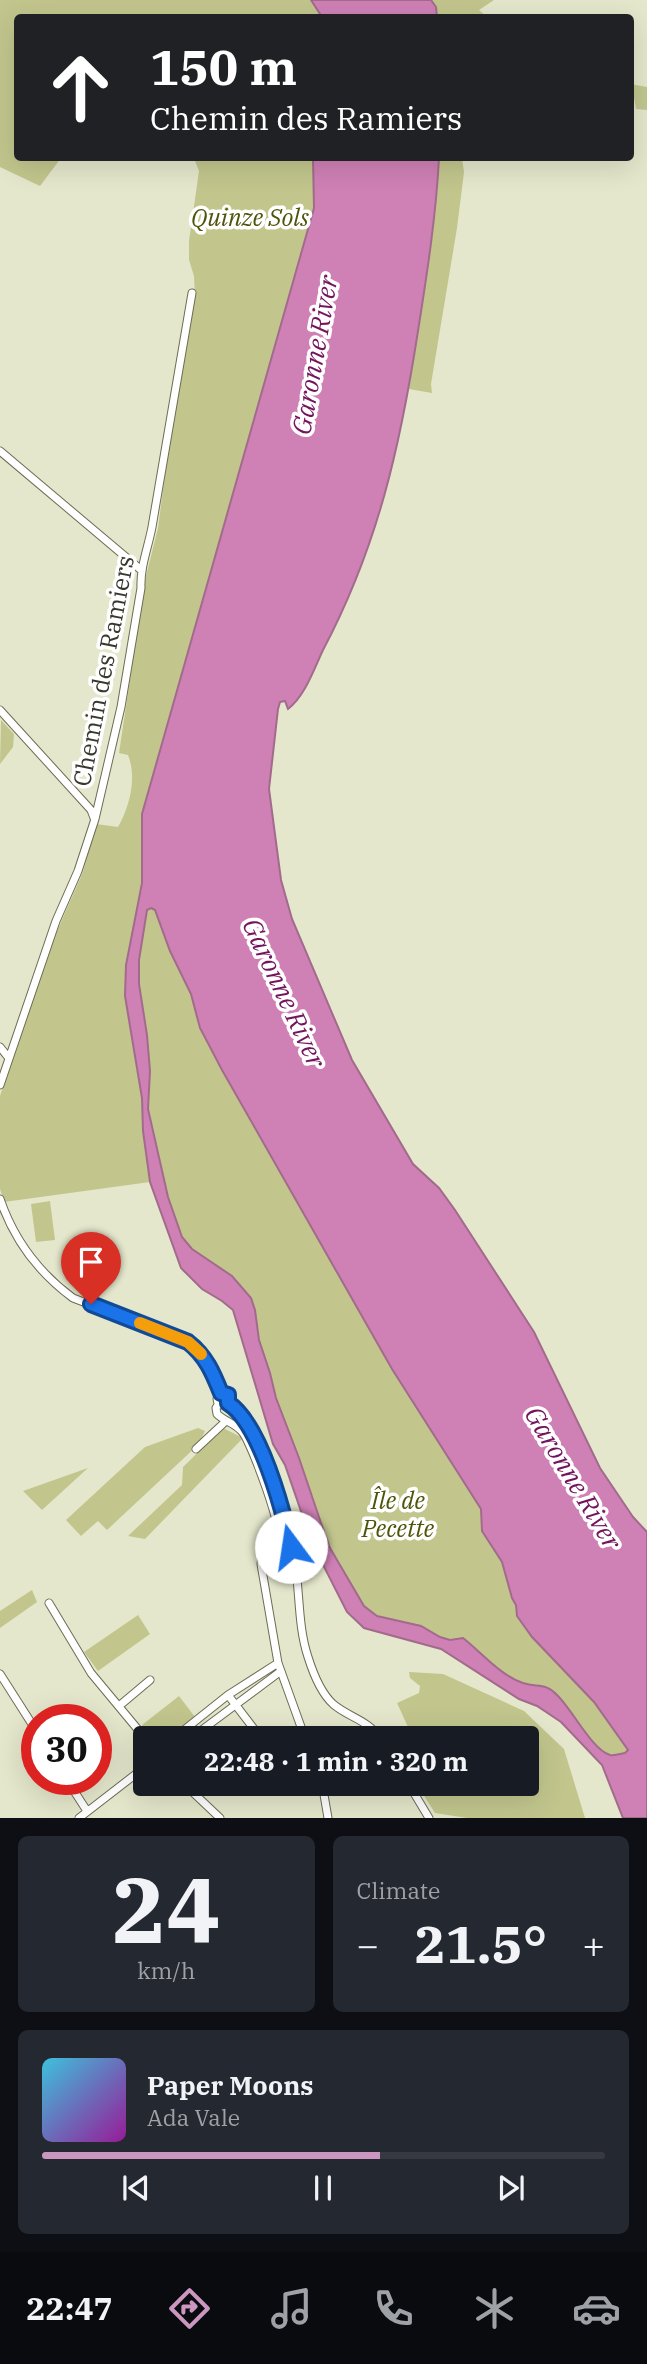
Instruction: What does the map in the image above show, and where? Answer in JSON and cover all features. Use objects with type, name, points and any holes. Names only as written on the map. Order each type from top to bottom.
[{"type":"street","name":"Chemin des Ramiers","points":[[0,1085],[56,921],[78,871],[95,819],[121,707],[141,588],[141,569],[152,527],[192,293]]},
{"type":"street","points":[[0,451],[141,569]]},
{"type":"street","points":[[0,710],[83,802],[95,819]]},
{"type":"street","points":[[83,802],[93,803],[99,799]]},
{"type":"street","points":[[0,1046],[8,1057]]},
{"type":"street","points":[[0,1199],[26,1251],[40,1270],[61,1289],[73,1298],[188,1342],[205,1359],[221,1393],[228,1395],[228,1403]]},
{"type":"street","points":[[221,1393],[217,1398],[217,1414],[236,1425],[247,1440],[270,1497],[281,1539],[277,1549],[262,1559],[261,1564],[278,1662],[301,1726]]},
{"type":"street","points":[[219,1403],[228,1403]]},
{"type":"street","points":[[228,1403],[239,1411],[248,1425],[274,1484],[295,1562],[303,1641],[315,1677],[333,1703],[370,1726]]},
{"type":"street","points":[[196,1449],[226,1421]]},
{"type":"street","points":[[49,1603],[91,1673],[135,1726]]},
{"type":"street","points":[[189,1726],[228,1695],[278,1662]]},
{"type":"street","points":[[201,1717],[208,1725],[281,1671]]},
{"type":"street","points":[[0,1674],[21,1707]]},
{"type":"street","points":[[119,1706],[149,1680]]},
{"type":"street","points":[[0,1695],[9,1689]]},
{"type":"street","points":[[228,1695],[252,1726]]},
{"type":"street","points":[[79,1818],[133,1776]]},
{"type":"street","points":[[77,1795],[88,1811]]},
{"type":"street","points":[[196,1796],[219,1818]]},
{"type":"street","points":[[324,1796],[328,1818]]},
{"type":"street","points":[[416,1796],[429,1818]]},
{"type":"green space","points":[[0,0],[311,0],[320,14],[14,14],[14,161],[59,161],[40,186],[0,167]]},
{"type":"green space","points":[[431,0],[494,0],[479,10],[484,14],[437,14]]},
{"type":"green space","points":[[634,85],[647,87],[647,110],[636,109]]},
{"type":"green space","name":"Quinze Sols","points":[[195,161],[313,161],[314,208],[142,814],[142,883],[126,964],[125,996],[142,1098],[143,1131],[150,1182],[4,1202],[0,1189],[0,1096],[47,954],[83,872],[96,824],[118,827],[131,791],[131,764],[128,755],[119,753],[145,580],[158,528],[173,413],[195,298],[189,241],[199,171]]},
{"type":"green space","points":[[439,161],[462,161],[464,172],[457,228],[431,384],[432,393],[409,389]]},
{"type":"green space","points":[[1,720],[14,734],[13,747],[0,764]]},
{"type":"green space","name":"Île de Pecette","points":[[147,910],[155,910],[170,951],[191,994],[200,1028],[222,1070],[392,1369],[481,1509],[482,1531],[502,1562],[517,1616],[532,1637],[594,1702],[628,1750],[625,1753],[612,1755],[603,1752],[553,1691],[515,1680],[463,1638],[450,1640],[421,1626],[377,1616],[364,1606],[330,1548],[276,1398],[259,1340],[255,1310],[232,1276],[192,1249],[182,1237],[168,1197],[148,1109],[150,1071],[139,984],[139,960]]},
{"type":"green space","points":[[50,1201],[55,1240],[36,1242],[31,1204]]},
{"type":"green space","points":[[198,1428],[205,1431],[199,1444],[107,1530],[98,1521],[81,1536],[66,1520],[145,1447]]},
{"type":"green space","points":[[223,1428],[243,1438],[145,1539],[128,1536],[182,1485],[183,1467]]},
{"type":"green space","points":[[88,1468],[42,1510],[23,1491]]},
{"type":"green space","points":[[32,1590],[37,1602],[0,1628],[0,1611]]},
{"type":"green space","points":[[138,1615],[150,1634],[98,1671],[84,1652]]},
{"type":"green space","points":[[409,1672],[443,1674],[524,1711],[564,1749],[585,1818],[467,1818],[435,1813],[424,1796],[539,1796],[539,1726],[408,1726],[397,1703],[419,1693],[420,1686],[410,1678]]},
{"type":"green space","points":[[179,1696],[195,1717],[183,1726],[142,1725]]},
{"type":"water","points":[[311,0],[431,0],[437,14],[320,14]]},
{"type":"water","name":"Garonne River","points":[[313,161],[439,161],[428,267],[395,455],[359,573],[309,682],[288,709],[285,701],[280,702],[269,789],[281,880],[292,919],[352,1060],[413,1164],[439,1188],[455,1210],[534,1332],[600,1468],[633,1517],[647,1532],[647,1818],[623,1818],[602,1765],[561,1722],[537,1706],[519,1699],[441,1649],[364,1628],[347,1612],[312,1543],[285,1465],[273,1444],[233,1310],[202,1289],[181,1268],[150,1182],[143,1131],[142,1098],[125,996],[126,965],[142,883],[142,814],[314,208]],"holes":[[[147,910],[155,910],[170,951],[191,994],[200,1028],[222,1070],[392,1369],[481,1509],[482,1531],[502,1562],[517,1616],[532,1637],[594,1702],[628,1750],[625,1753],[612,1755],[603,1752],[553,1691],[515,1680],[463,1638],[450,1640],[421,1626],[377,1616],[364,1606],[330,1548],[276,1398],[259,1340],[251,1298],[232,1276],[192,1249],[182,1237],[168,1197],[148,1109],[150,1071],[139,984],[139,960]]]},
{"type":"slow traffic","points":[[140,1323],[188,1342],[201,1354]]},
{"type":"route","points":[[91,1304],[188,1342],[197,1349],[212,1370],[221,1393],[228,1395],[228,1403],[239,1411],[258,1446],[274,1484],[291,1547]]}]
